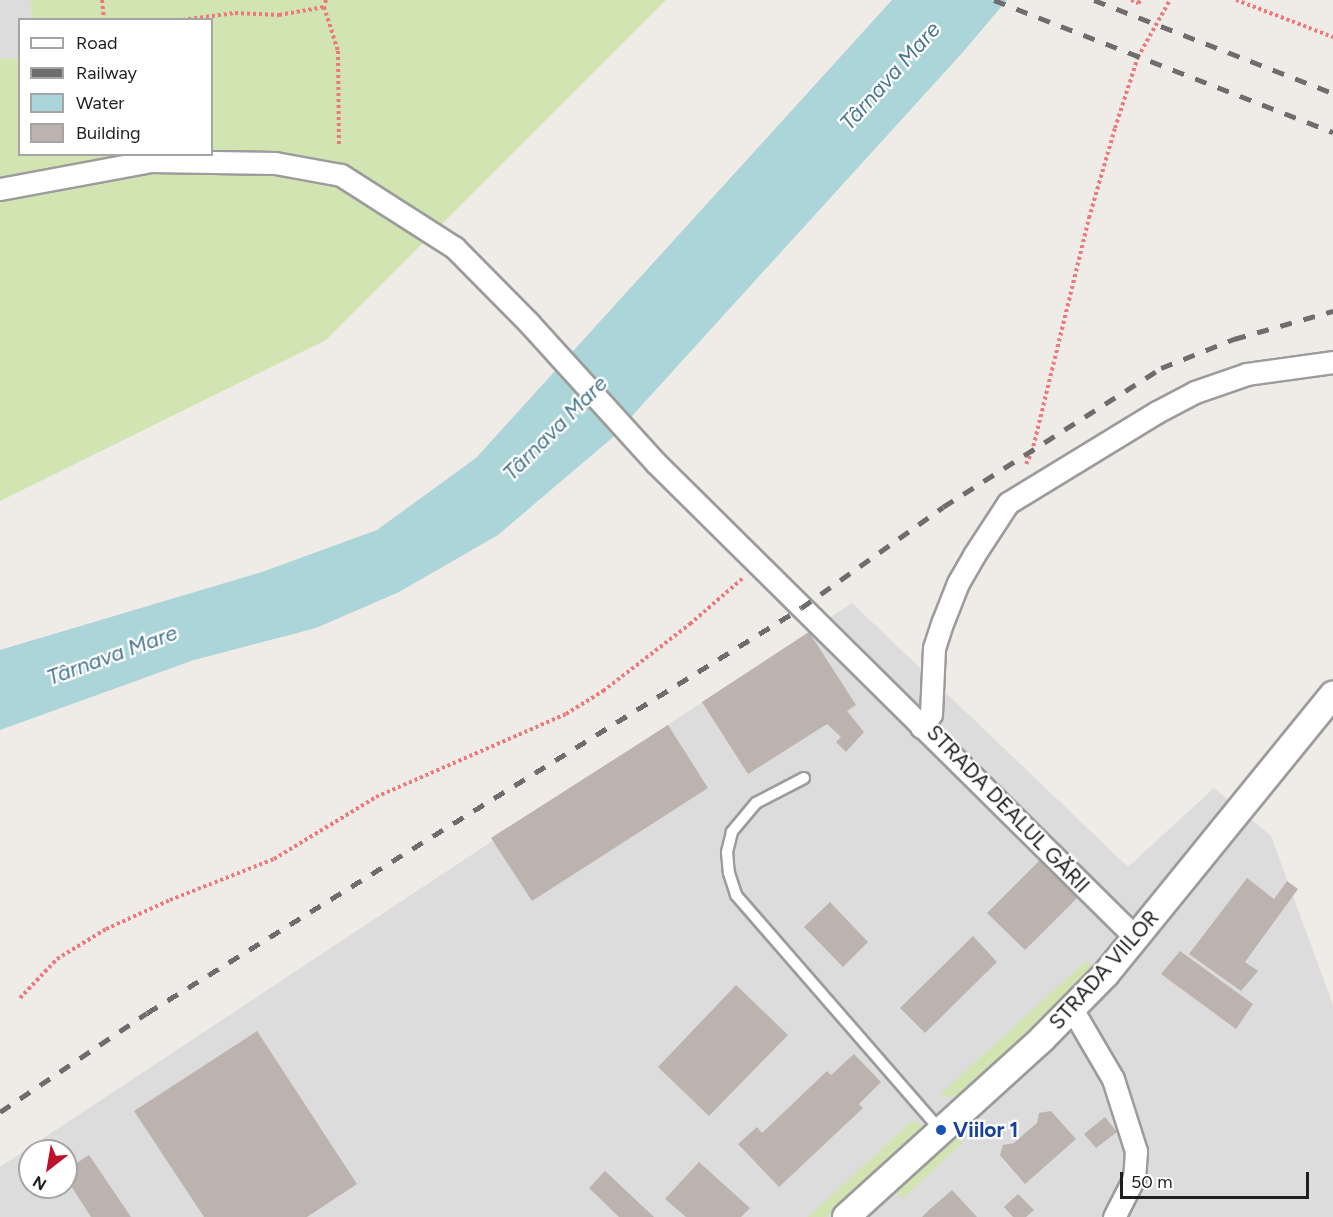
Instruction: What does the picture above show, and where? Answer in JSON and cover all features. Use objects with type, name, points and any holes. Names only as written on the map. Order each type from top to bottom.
[{"type":"street","points":[[0,189],[151,162],[275,163],[341,175],[455,248],[529,323],[656,463],[921,727]]},
{"type":"street","name":"STRADA DEALUL GĂRII","points":[[1136,938],[921,727],[931,714],[934,648],[946,612],[974,555],[1008,503],[1157,412],[1195,392],[1247,374],[1333,362]]},
{"type":"street","name":"STRADA VIILOR","points":[[846,1217],[1072,1009],[1136,938],[1333,695]]},
{"type":"street","points":[[1072,1009],[1113,1079],[1136,1151],[1134,1178],[1114,1217]]},
{"type":"lane","points":[[804,778],[756,803],[732,832],[727,852],[729,873],[736,895],[941,1130]]},
{"type":"path","points":[[102,0],[104,18]]},
{"type":"path","points":[[326,0],[324,7],[338,51],[339,145]]},
{"type":"path","points":[[1131,0],[1138,3],[1142,0]]},
{"type":"path","points":[[1008,503],[1032,452],[1089,218],[1115,128],[1138,57],[1170,0]]},
{"type":"path","points":[[1236,0],[1333,38]]},
{"type":"path","points":[[197,18],[235,13],[279,15],[324,7]]},
{"type":"path","points":[[20,998],[57,959],[106,929],[170,900],[274,859],[376,798],[566,714],[603,691],[690,624],[758,564]]},
{"type":"shaded area","points":[[0,0],[30,0],[32,18],[18,18],[18,58],[0,59]]},
{"type":"shaded area","points":[[852,603],[1128,867],[1214,788],[1271,836],[1333,1005],[1333,1217],[0,1217],[0,1167],[18,1155],[18,1199],[78,1199],[78,1139],[42,1139]]},
{"type":"green space","points":[[30,0],[666,0],[326,340],[0,501],[0,59],[18,58],[18,156],[213,156],[213,18],[32,18]]},
{"type":"green space","points":[[1086,961],[1093,968],[957,1098],[939,1095]]},
{"type":"green space","points":[[912,1121],[923,1126],[916,1135],[827,1217],[808,1217]]},
{"type":"green space","points":[[956,1136],[962,1143],[902,1199],[896,1192]]},
{"type":"water","name":"Târnava Mare","points":[[892,0],[1007,0],[963,52],[612,438],[498,535],[399,592],[316,628],[194,660],[0,730],[0,650],[262,572],[377,530],[476,458]]},
{"type":"building","points":[[809,632],[856,705],[847,711],[864,732],[846,752],[836,742],[841,737],[827,724],[748,774],[702,702]]},
{"type":"building","points":[[668,725],[708,788],[532,901],[491,838]]},
{"type":"building","points":[[1044,856],[1082,893],[1025,950],[987,913]]},
{"type":"building","points":[[1247,878],[1274,899],[1287,881],[1298,889],[1245,962],[1258,971],[1241,991],[1189,954]]},
{"type":"building","points":[[830,902],[868,942],[843,967],[804,927]]},
{"type":"building","points":[[973,936],[997,962],[925,1033],[900,1008]]},
{"type":"building","points":[[1180,951],[1253,1004],[1236,1029],[1161,974]]},
{"type":"building","points":[[736,985],[788,1035],[709,1116],[658,1067]]},
{"type":"building","points":[[257,1031],[357,1184],[307,1217],[204,1217],[134,1111]]},
{"type":"building","points":[[854,1054],[881,1082],[859,1104],[863,1108],[779,1187],[738,1144],[757,1127],[762,1133],[827,1071],[831,1075]]},
{"type":"building","points":[[1051,1111],[1076,1139],[1025,1184],[1000,1155],[1003,1145],[1014,1143],[1037,1123],[1039,1113]]},
{"type":"building","points":[[1105,1117],[1117,1132],[1096,1148],[1084,1134]]},
{"type":"building","points":[[89,1155],[131,1217],[91,1217],[78,1197],[78,1162]]},
{"type":"building","points":[[699,1162],[750,1208],[741,1217],[686,1217],[665,1199]]},
{"type":"building","points":[[605,1171],[654,1217],[619,1217],[589,1188]]},
{"type":"building","points":[[952,1190],[977,1217],[922,1217],[930,1209]]},
{"type":"building","points":[[1018,1194],[1034,1210],[1026,1217],[1013,1217],[1004,1207]]},
{"type":"railway","points":[[994,0],[1333,132]]},
{"type":"railway","points":[[1094,0],[1333,93]]},
{"type":"railway","points":[[0,1112],[147,1013],[801,608],[943,507],[1161,368],[1234,339],[1333,311]]},
{"type":"place","name":"Viilor 1","points":[[941,1130]]}]
